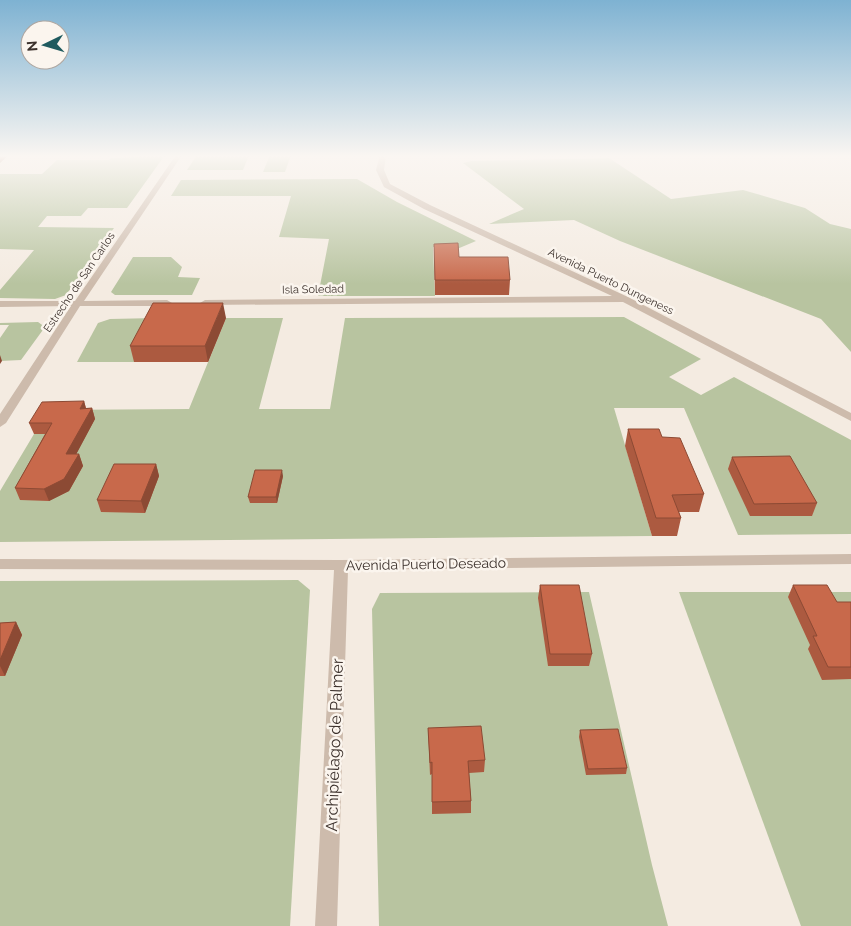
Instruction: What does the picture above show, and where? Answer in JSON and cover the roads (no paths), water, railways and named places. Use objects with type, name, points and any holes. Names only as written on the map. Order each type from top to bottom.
[{"type":"street","name":"Estrecho de San Carlos","points":[[0,423],[77,304],[149,198]]},
{"type":"street","name":"Avenida Puerto Dungeness","points":[[411,198],[625,299],[851,418]]},
{"type":"street","name":"Isla Soledad","points":[[196,303],[625,299]]},
{"type":"street","points":[[0,304],[176,303]]},
{"type":"street","name":"Avenida Puerto Deseado","points":[[0,564],[341,565],[851,559]]},
{"type":"street","name":"Archipiélago de Palmer","points":[[326,926],[341,565]]}]
